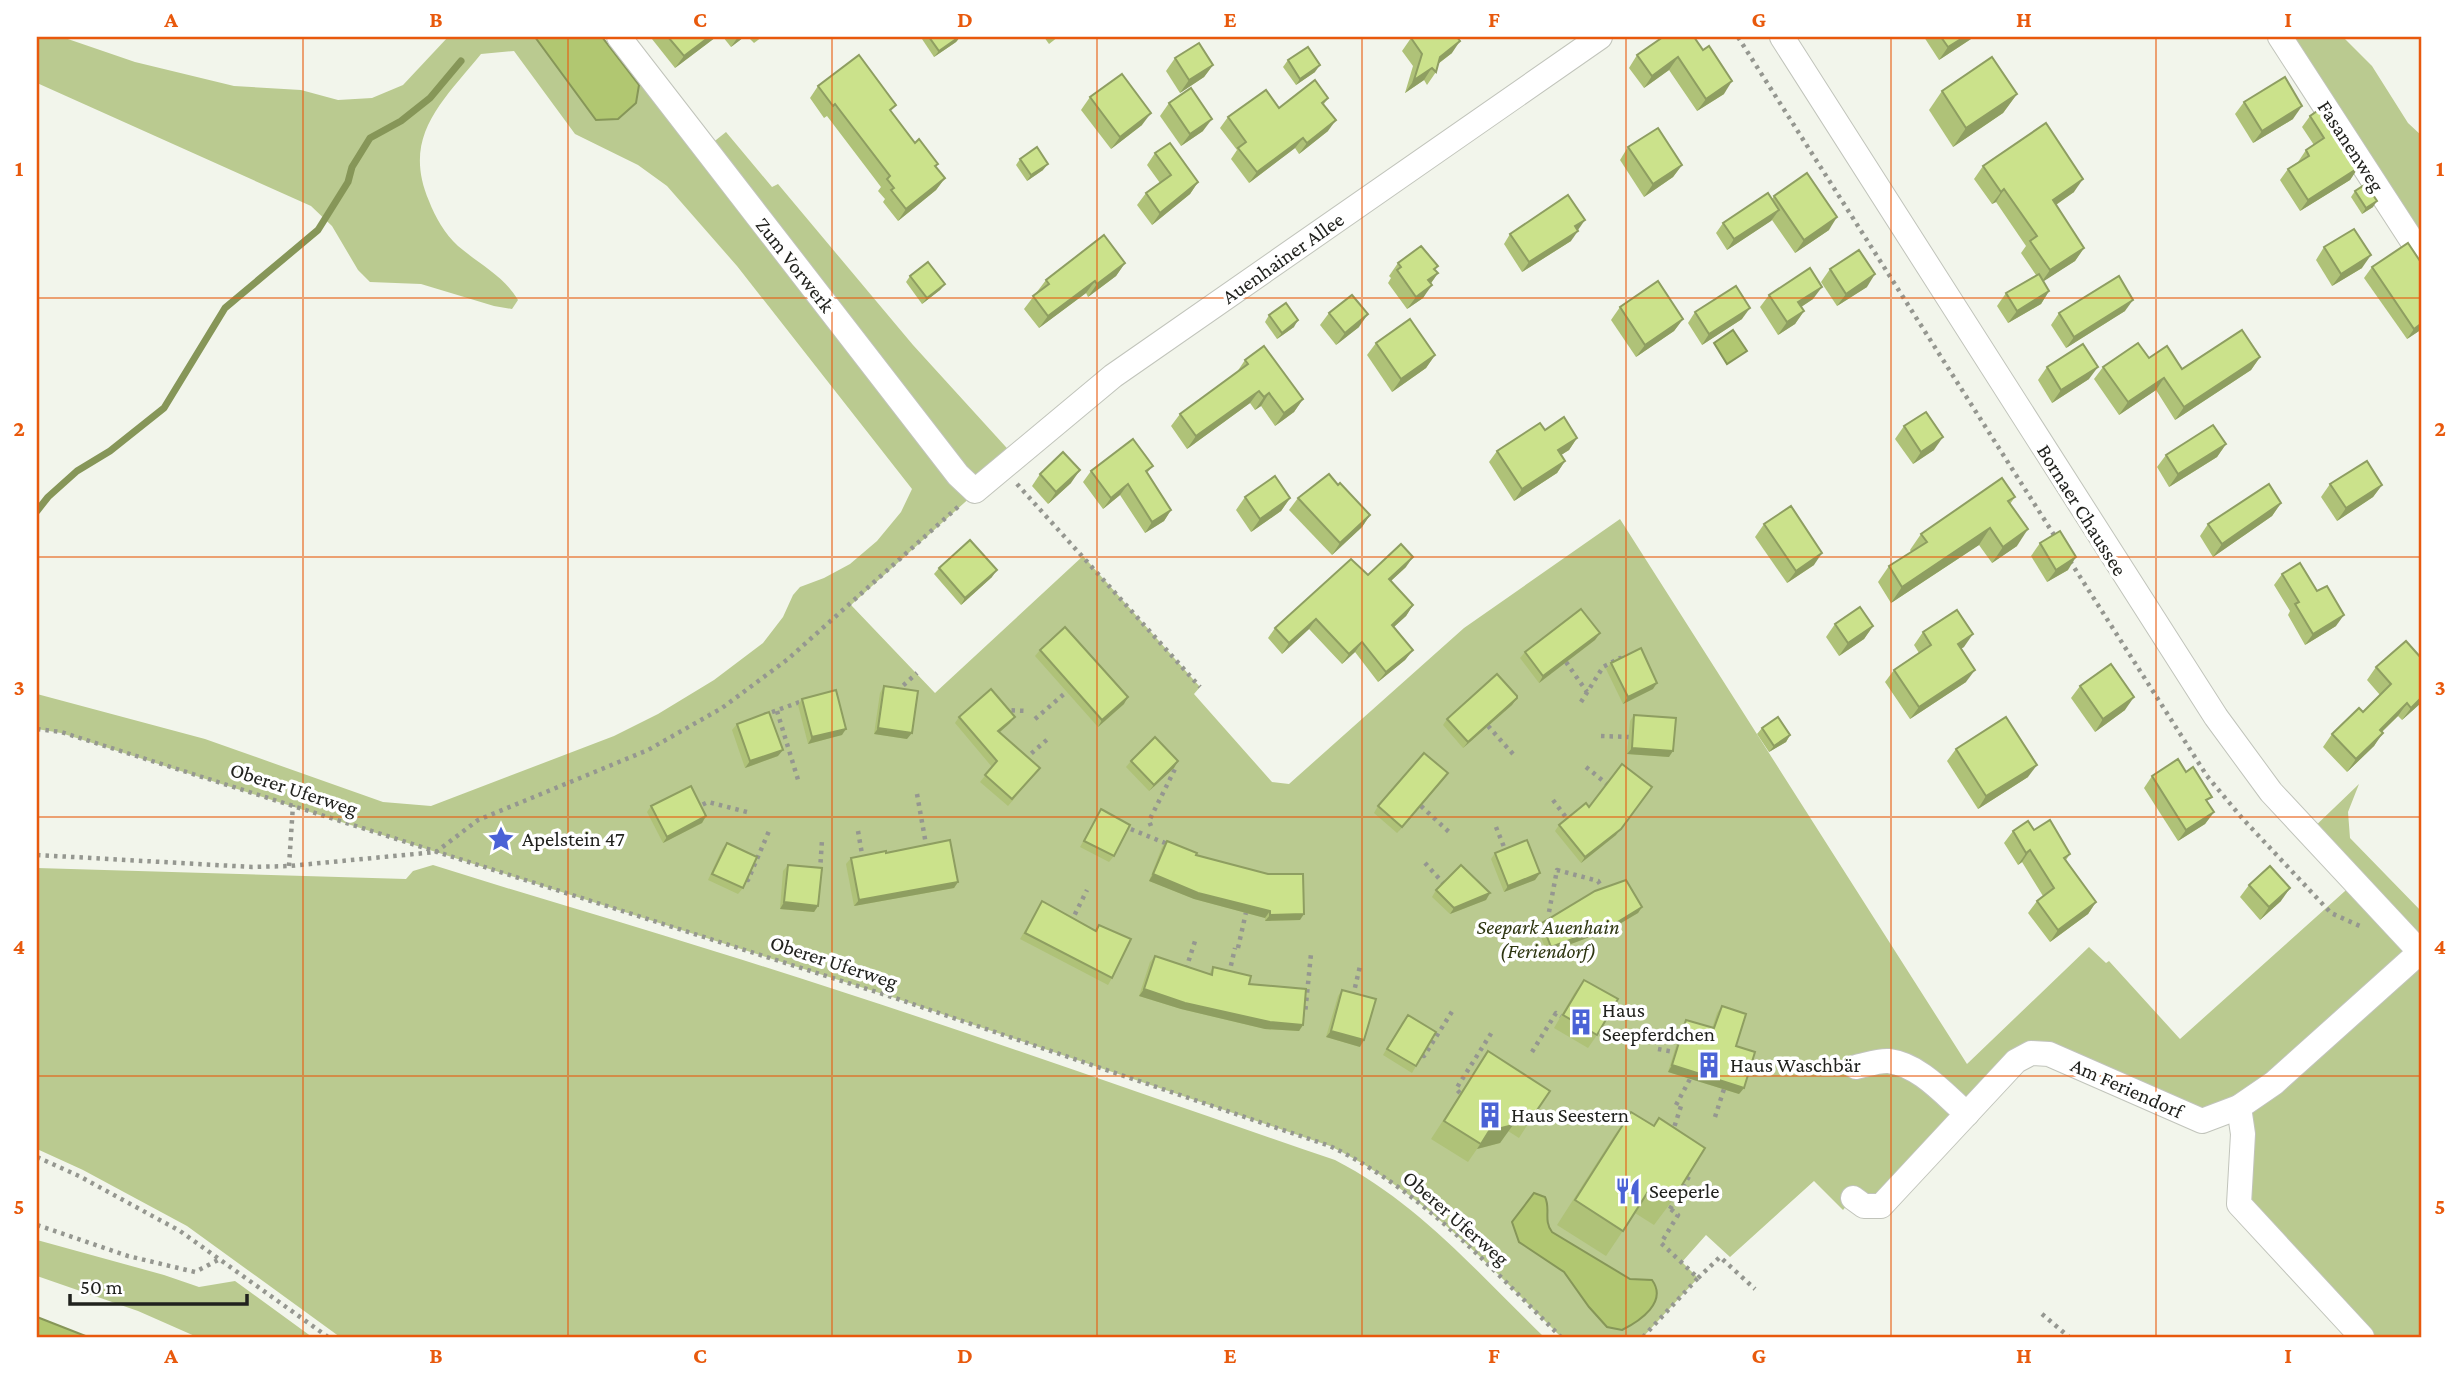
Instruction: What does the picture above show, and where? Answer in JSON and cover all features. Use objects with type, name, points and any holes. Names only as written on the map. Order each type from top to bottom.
[{"type":"street","name":"Zum Vorwerk","points":[[619,37],[958,475],[975,491]]},
{"type":"street","name":"Auenhainer Allee","points":[[975,491],[1113,376],[1600,37]]},
{"type":"street","name":"Bornaer Chaussee","points":[[1782,37],[2216,717],[2272,792],[2421,953]]},
{"type":"street","name":"Fasanenweg","points":[[2280,37],[2422,256]]},
{"type":"street","name":"Am Feriendorf","points":[[1853,1198],[1864,1206],[1881,1206],[2015,1062],[2031,1053],[2049,1054],[2202,1121],[2239,1107],[2274,1083],[2421,953]]},
{"type":"street","points":[[1856,1067],[1887,1061],[1907,1065],[1924,1076],[1967,1114]]},
{"type":"street","points":[[2239,1107],[2243,1134],[2239,1204],[2362,1337]]},
{"type":"path","points":[[1738,37],[2059,543]]},
{"type":"path","points":[[1003,467],[1200,687]]},
{"type":"path","points":[[37,855],[253,867],[436,852],[478,820],[648,750],[722,708],[788,659],[851,605],[975,491]]},
{"type":"path","points":[[2066,554],[2207,776],[2242,818],[2331,913],[2366,928]]},
{"type":"path","points":[[1581,702],[1604,667],[1620,658],[1622,662]]},
{"type":"path","points":[[1566,662],[1587,692]]},
{"type":"path","points":[[896,695],[897,690],[917,673]]},
{"type":"path","points":[[1035,719],[1075,685]]},
{"type":"path","points":[[757,717],[814,697]]},
{"type":"path","points":[[999,709],[1028,711]]},
{"type":"path","points":[[777,711],[799,783]]},
{"type":"path","points":[[1488,726],[1513,754]]},
{"type":"path","name":"Oberer Uferweg","points":[[37,729],[61,733],[293,805],[889,996],[1330,1146],[1370,1167],[1428,1209],[1561,1337]]},
{"type":"path","points":[[1601,736],[1629,737]]},
{"type":"path","points":[[1021,762],[1050,737]]},
{"type":"path","points":[[1151,826],[1149,821],[1176,767],[1165,753]]},
{"type":"path","points":[[1586,767],[1607,784]]},
{"type":"path","points":[[917,794],[927,850]]},
{"type":"path","points":[[1553,800],[1568,820]]},
{"type":"path","points":[[695,809],[708,802],[747,812]]},
{"type":"path","points":[[289,866],[293,805]]},
{"type":"path","points":[[1421,806],[1450,832]]},
{"type":"path","points":[[1113,821],[1180,849]]},
{"type":"path","points":[[1496,827],[1506,853]]},
{"type":"path","points":[[746,879],[748,880],[769,831]]},
{"type":"path","points":[[858,831],[863,861]]},
{"type":"path","points":[[819,880],[822,840]]},
{"type":"path","points":[[1425,863],[1444,884]]},
{"type":"path","points":[[1549,912],[1557,870],[1598,881],[1603,890]]},
{"type":"path","points":[[1066,931],[1087,890]]},
{"type":"path","points":[[1228,978],[1249,900]]},
{"type":"path","points":[[1183,978],[1196,938]]},
{"type":"path","points":[[1300,1014],[1305,1014],[1311,954]]},
{"type":"path","points":[[1353,1000],[1360,966]]},
{"type":"path","points":[[1422,1055],[1424,1056],[1453,1010]]},
{"type":"path","points":[[1532,1052],[1556,1013],[1561,1016]]},
{"type":"path","points":[[1461,1093],[1455,1089],[1492,1032]]},
{"type":"path","points":[[1658,1049],[1674,1052]]},
{"type":"path","points":[[1671,1138],[1679,1106],[1690,1079]]},
{"type":"path","points":[[1715,1117],[1724,1089]]},
{"type":"path","points":[[37,1157],[79,1176],[180,1231],[328,1337]]},
{"type":"path","points":[[1683,1167],[1691,1173],[1668,1208],[1678,1215],[1661,1242],[1698,1278]]},
{"type":"path","points":[[37,1225],[128,1256],[195,1272],[218,1260]]},
{"type":"path","points":[[1643,1337],[1720,1257],[1755,1289]]},
{"type":"path","points":[[2042,1314],[2069,1337]]},
{"type":"green space","name":"Seepark Auenhain (Feriendorf)","points":[[37,37],[62,37],[135,62],[234,86],[301,90],[338,100],[372,98],[403,85],[448,37],[535,37],[596,120],[636,103],[639,85],[650,77],[706,148],[726,132],[772,187],[778,184],[913,345],[1015,457],[851,605],[935,693],[1083,556],[1200,687],[1194,694],[1272,782],[1289,784],[1464,628],[1620,519],[1967,1064],[2089,947],[2106,963],[2109,961],[2180,1039],[2354,883],[2309,832],[2359,784],[2348,812],[2350,838],[2422,912],[2422,1337],[2362,1337],[2239,1204],[2239,1107],[2202,1121],[2032,1053],[1881,1206],[1853,1198],[1843,1210],[1814,1181],[1730,1257],[1706,1235],[1682,1262],[1698,1278],[1643,1337],[1561,1337],[1481,1257],[1424,1207],[1363,1164],[1330,1146],[889,996],[61,733],[37,729],[37,694],[205,739],[383,802],[431,806],[614,736],[658,714],[714,680],[763,643],[783,617],[793,595],[800,587],[850,564],[877,541],[901,512],[912,489],[737,266],[667,186],[638,165],[575,134],[514,51],[481,54],[440,104],[423,138],[420,157],[422,178],[431,207],[441,225],[458,246],[498,277],[512,292],[518,300],[512,309],[421,284],[370,282],[358,270],[332,226],[311,206],[37,83]]},
{"type":"green space","points":[[2280,37],[2343,37],[2372,66],[2408,123],[2422,136],[2422,256]]},
{"type":"green space","points":[[433,865],[872,1002],[1335,1160],[1365,1177],[1420,1218],[1471,1264],[1544,1337],[340,1337],[187,1226],[83,1170],[37,1149],[37,868],[406,879],[413,871]]},
{"type":"green space","points":[[37,1240],[199,1287],[235,1281],[312,1337],[197,1337],[138,1311],[37,1276]]},
{"type":"shaded area","points":[[535,37],[602,37],[639,85],[636,103],[618,119],[596,120]]},
{"type":"shaded area","points":[[1733,330],[1747,351],[1727,364],[1714,343]]},
{"type":"shaded area","points":[[1534,1193],[1545,1197],[1549,1228],[1552,1232],[1630,1279],[1652,1280],[1657,1296],[1644,1316],[1622,1330],[1607,1327],[1564,1272],[1519,1242],[1512,1222]]},
{"type":"shaded area","points":[[37,1317],[88,1337],[37,1337]]},
{"type":"building","points":[[668,37],[709,37],[684,56]]},
{"type":"building","points":[[929,37],[959,37],[939,51]]},
{"type":"building","points":[[1457,37],[1460,41],[1440,57],[1436,72],[1432,68],[1414,80],[1422,54],[1411,38]]},
{"type":"building","points":[[1663,37],[1694,37],[1703,50],[1709,46],[1732,81],[1706,99],[1678,57],[1652,76],[1637,55]]},
{"type":"building","points":[[1941,37],[1964,37],[1948,47]]},
{"type":"building","points":[[1199,43],[1213,65],[1189,80],[1175,58]]},
{"type":"building","points":[[1308,47],[1320,65],[1300,79],[1288,60]]},
{"type":"building","points":[[859,55],[896,105],[890,110],[915,143],[919,139],[945,178],[906,209],[891,190],[894,188],[887,179],[890,176],[818,86]]},
{"type":"building","points":[[1992,57],[2017,94],[1966,128],[1942,91]]},
{"type":"building","points":[[1122,74],[1151,113],[1120,137],[1090,97]]},
{"type":"building","points":[[2285,77],[2302,106],[2262,131],[2244,102]]},
{"type":"building","points":[[1315,80],[1328,98],[1322,103],[1336,120],[1307,143],[1303,138],[1257,172],[1238,148],[1246,142],[1228,117],[1266,90],[1279,108]]},
{"type":"building","points":[[1191,88],[1212,119],[1190,134],[1169,103]]},
{"type":"building","points":[[2323,107],[2344,139],[2340,142],[2358,168],[2308,200],[2288,169],[2309,156],[2306,150],[2324,138],[2310,116]]},
{"type":"building","points":[[2046,123],[2083,179],[2053,200],[2084,248],[2050,270],[2030,241],[2037,236],[2004,189],[2001,192],[1983,166]]},
{"type":"building","points":[[1658,128],[1682,165],[1653,184],[1628,147]]},
{"type":"building","points":[[1170,143],[1198,182],[1160,213],[1146,193],[1171,175],[1155,153]]},
{"type":"building","points":[[1037,147],[1048,164],[1031,175],[1020,159]]},
{"type":"building","points":[[1807,173],[1837,217],[1804,240],[1774,196]]},
{"type":"building","points":[[2366,184],[2377,201],[2366,208],[2355,191]]},
{"type":"building","points":[[1768,193],[1779,210],[1734,239],[1723,223]]},
{"type":"building","points":[[1568,195],[1585,220],[1575,226],[1578,231],[1529,262],[1510,234]]},
{"type":"building","points":[[2354,229],[2371,255],[2341,274],[2324,247]]},
{"type":"building","points":[[1104,235],[1125,263],[1097,284],[1095,281],[1048,316],[1033,296],[1049,284],[1046,280]]},
{"type":"building","points":[[2408,243],[2422,264],[2422,323],[2414,329],[2372,267]]},
{"type":"building","points":[[1421,246],[1438,266],[1434,269],[1438,273],[1428,280],[1432,285],[1416,297],[1397,270],[1401,267],[1398,263]]},
{"type":"building","points":[[1859,250],[1875,274],[1846,294],[1830,269]]},
{"type":"building","points":[[928,262],[945,284],[927,298],[910,276]]},
{"type":"building","points":[[1810,268],[1822,287],[1798,302],[1804,311],[1787,322],[1769,295]]},
{"type":"building","points":[[2039,274],[2049,291],[2017,311],[2006,293]]},
{"type":"building","points":[[2119,276],[2133,300],[2074,337],[2059,313]]},
{"type":"building","points":[[1658,281],[1683,319],[1645,345],[1620,307]]},
{"type":"building","points":[[1736,286],[1750,308],[1709,334],[1695,312]]},
{"type":"building","points":[[1352,295],[1368,314],[1345,333],[1329,313]]},
{"type":"building","points":[[1286,303],[1298,320],[1282,333],[1269,315]]},
{"type":"building","points":[[1410,319],[1435,355],[1401,379],[1376,343]]},
{"type":"building","points":[[2242,330],[2260,357],[2184,407],[2164,378],[2128,402],[2103,367],[2138,343],[2149,358],[2167,346],[2182,369]]},
{"type":"building","points":[[2083,344],[2098,367],[2061,390],[2047,367]]},
{"type":"building","points":[[1264,346],[1303,399],[1284,413],[1269,393],[1264,397],[1259,391],[1196,436],[1180,414],[1248,364],[1245,360]]},
{"type":"building","points":[[1926,412],[1943,437],[1921,452],[1904,426]]},
{"type":"building","points":[[1564,417],[1577,438],[1558,450],[1565,461],[1522,489],[1497,451],[1540,423],[1545,430]]},
{"type":"building","points":[[2213,425],[2226,444],[2178,474],[2166,455]]},
{"type":"building","points":[[1133,439],[1153,466],[1146,471],[1171,510],[1152,522],[1128,484],[1111,498],[1091,471]]},
{"type":"building","points":[[1063,452],[1080,470],[1056,492],[1040,474]]},
{"type":"building","points":[[2367,461],[2382,485],[2346,508],[2330,484]]},
{"type":"building","points":[[1329,474],[1370,515],[1340,543],[1298,498]]},
{"type":"building","points":[[1275,476],[1290,498],[1260,519],[1245,497]]},
{"type":"building","points":[[2002,478],[2015,497],[2008,501],[2028,529],[2003,547],[1990,528],[1902,587],[1889,566],[1927,542],[1921,534]]},
{"type":"building","points":[[2269,484],[2281,503],[2222,544],[2208,524]]},
{"type":"building","points":[[1791,506],[1822,553],[1796,571],[1764,524]]},
{"type":"building","points":[[2060,531],[2076,557],[2056,570],[2040,543]]},
{"type":"building","points":[[970,540],[997,570],[965,598],[939,568]]},
{"type":"building","points":[[1401,544],[1413,557],[1389,579],[1413,605],[1392,625],[1413,650],[1386,672],[1362,642],[1349,654],[1316,619],[1289,643],[1275,628],[1351,559],[1368,575]]},
{"type":"building","points":[[2300,563],[2317,591],[2327,586],[2344,615],[2313,634],[2295,604],[2299,602],[2282,574]]},
{"type":"building","points":[[1860,607],[1873,626],[1848,643],[1835,624]]},
{"type":"building","points":[[1581,609],[1600,633],[1543,676],[1525,652]]},
{"type":"building","points":[[1957,610],[1973,634],[1958,644],[1975,670],[1919,707],[1894,670],[1931,645],[1923,632]]},
{"type":"building","points":[[1065,627],[1128,697],[1102,720],[1040,650]]},
{"type":"building","points":[[2406,641],[2422,659],[2422,697],[2411,708],[2407,703],[2380,730],[2383,733],[2356,759],[2332,734],[2359,708],[2363,712],[2391,684],[2376,667]]},
{"type":"building","points":[[1641,648],[1657,683],[1628,697],[1611,663]]},
{"type":"building","points":[[2111,664],[2134,697],[2103,719],[2080,686]]},
{"type":"building","points":[[1497,674],[1517,698],[1468,742],[1447,719]]},
{"type":"building","points":[[884,686],[918,691],[912,733],[878,728]]},
{"type":"building","points":[[991,689],[1015,717],[998,731],[1040,768],[1012,799],[985,775],[997,761],[959,717]]},
{"type":"building","points":[[836,690],[846,729],[812,737],[802,699]]},
{"type":"building","points":[[769,712],[783,750],[750,761],[737,724]]},
{"type":"building","points":[[1634,715],[1676,718],[1673,751],[1632,748]]},
{"type":"building","points":[[1778,717],[1790,735],[1774,746],[1762,728]]},
{"type":"building","points":[[2006,717],[2037,765],[1986,796],[1956,749]]},
{"type":"building","points":[[1155,737],[1178,761],[1154,785],[1131,761]]},
{"type":"building","points":[[1424,753],[1448,773],[1402,827],[1378,806]]},
{"type":"building","points":[[2178,759],[2186,772],[2193,767],[2212,797],[2206,800],[2214,812],[2186,830],[2152,776]]},
{"type":"building","points":[[1622,764],[1652,787],[1621,829],[1585,857],[1559,825],[1586,803],[1589,807]]},
{"type":"building","points":[[691,786],[706,816],[667,837],[651,806]]},
{"type":"building","points":[[1101,809],[1130,825],[1114,856],[1084,841]]},
{"type":"building","points":[[2050,820],[2070,854],[2064,858],[2096,902],[2058,930],[2037,901],[2054,888],[2030,850],[2026,853],[2013,831],[2028,821],[2034,830]]},
{"type":"building","points":[[950,840],[958,882],[859,900],[851,858]]},
{"type":"building","points":[[1527,840],[1540,873],[1508,886],[1495,853]]},
{"type":"building","points":[[1167,841],[1197,853],[1196,855],[1268,874],[1303,874],[1304,914],[1270,915],[1270,911],[1198,893],[1153,874]]},
{"type":"building","points":[[727,843],[757,857],[743,888],[712,874]]},
{"type":"building","points":[[788,865],[822,868],[818,906],[784,902]]},
{"type":"building","points":[[1461,865],[1490,893],[1454,908],[1436,890]]},
{"type":"building","points":[[2270,866],[2290,888],[2269,907],[2249,885]]},
{"type":"building","points":[[1626,880],[1642,907],[1616,923],[1551,947],[1542,923],[1595,891]]},
{"type":"building","points":[[1042,901],[1096,931],[1099,925],[1131,939],[1112,978],[1025,933]]},
{"type":"building","points":[[1155,956],[1212,975],[1213,967],[1251,976],[1249,984],[1306,989],[1303,1025],[1270,1022],[1185,1003],[1144,989]]},
{"type":"building","points":[[1584,980],[1618,999],[1597,1035],[1563,1015]]},
{"type":"building","points":[[1342,990],[1376,999],[1364,1040],[1331,1031]]},
{"type":"building","name":"Haus Waschbär","points":[[1722,1006],[1746,1014],[1736,1046],[1755,1052],[1744,1088],[1672,1065],[1686,1020],[1714,1028]]},
{"type":"building","points":[[1408,1015],[1436,1032],[1416,1066],[1387,1049]]},
{"type":"building","name":"Haus Seestern","points":[[1488,1051],[1550,1091],[1531,1119],[1521,1112],[1513,1125],[1489,1131],[1481,1144],[1444,1121]]},
{"type":"building","name":"Seeperle","points":[[1631,1112],[1654,1126],[1659,1118],[1705,1148],[1672,1201],[1651,1187],[1623,1231],[1575,1200]]},
{"type":"waterway","points":[[37,511],[48,497],[77,471],[110,451],[164,408],[225,308],[318,230],[348,182],[352,167],[370,138],[401,121],[430,98],[461,61]]},
{"type":"place","name":"Apelstein 47","points":[[501,839]]},
{"type":"place","name":"Haus Seepferdchen","points":[[1581,1022]]},
{"type":"place","name":"Haus Waschbär","points":[[1709,1065]]},
{"type":"place","name":"Haus Seestern","points":[[1490,1115]]},
{"type":"place","name":"Seeperle","points":[[1628,1191]]}]
